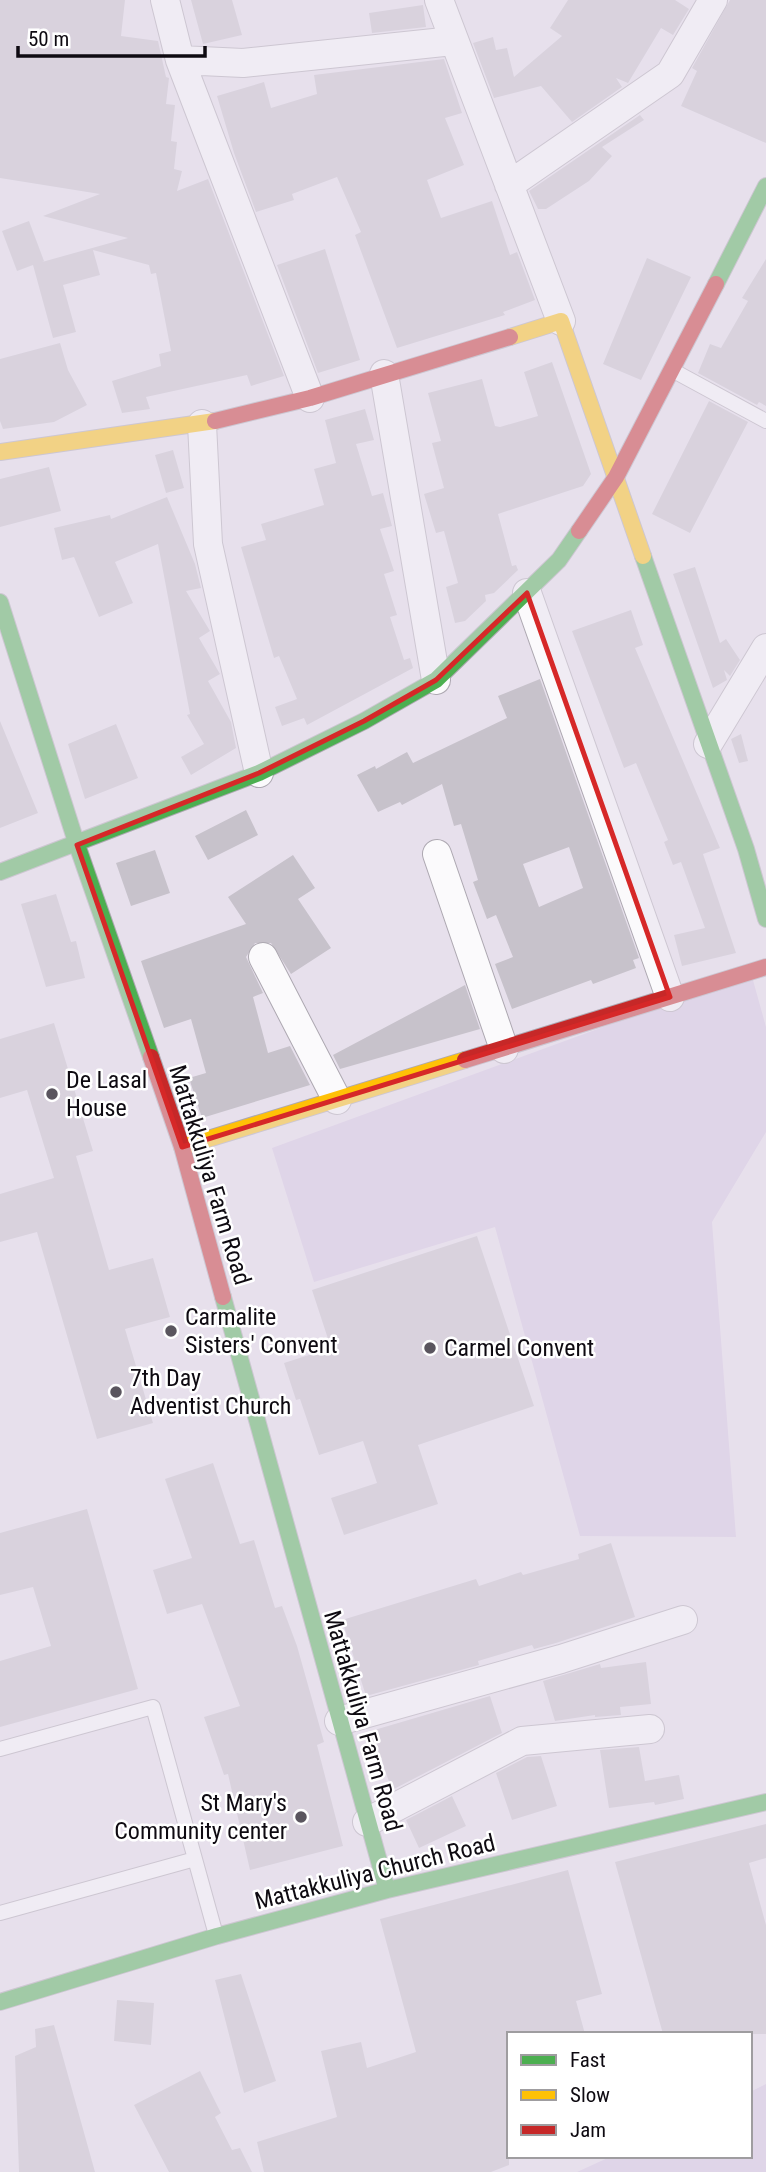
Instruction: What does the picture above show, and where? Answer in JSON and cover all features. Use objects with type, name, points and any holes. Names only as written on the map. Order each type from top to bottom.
[{"type":"street","points":[[165,0],[180,60],[310,398]]},
{"type":"street","points":[[439,0],[561,321],[746,849],[766,919]]},
{"type":"street","points":[[509,185],[670,74],[713,0]]},
{"type":"street","points":[[180,60],[243,63],[453,41]]},
{"type":"street","points":[[0,872],[78,845],[259,772],[365,721],[436,680],[559,560],[615,477],[766,186]]},
{"type":"street","points":[[0,452],[202,424],[310,398],[561,321]]},
{"type":"street","points":[[384,374],[436,680]]},
{"type":"street","points":[[202,424],[208,544],[259,772]]},
{"type":"street","points":[[527,593],[670,997]]},
{"type":"street","name":"Mattakkuliya Farm Road","points":[[0,602],[78,845],[182,1147],[387,1890]]},
{"type":"street","points":[[708,744],[766,648]]},
{"type":"street","points":[[438,855],[503,1049]]},
{"type":"street","points":[[264,957],[337,1100]]},
{"type":"street","points":[[182,1147],[766,967]]},
{"type":"street","points":[[339,1721],[561,1659],[683,1620]]},
{"type":"street","points":[[367,1822],[522,1741],[650,1729]]},
{"type":"street","name":"Mattakkuliya Church Road","points":[[0,2002],[217,1936],[387,1890],[766,1802]]},
{"type":"lane","points":[[671,369],[766,421]]},
{"type":"lane","points":[[0,1749],[153,1707],[217,1936]]},
{"type":"lane","points":[[0,1913],[195,1859]]},
{"type":"highlighted area","points":[[527,593],[670,997],[182,1147],[77,845],[259,773],[364,721],[436,680]]},
{"type":"shaded area","points":[[751,973],[766,1027],[766,1132],[712,1222],[736,1537],[580,1536],[495,1227],[314,1282],[272,1148]]},
{"type":"shaded area","points":[[766,2084],[766,2172],[577,2172],[608,2158],[752,2158],[752,2091]]},
{"type":"building","points":[[0,0],[125,0],[121,36],[158,41],[166,77],[169,78],[166,104],[175,105],[171,141],[177,142],[174,169],[182,171],[177,191],[208,179],[284,376],[251,386],[247,375],[146,397],[150,409],[122,413],[112,381],[161,366],[159,354],[171,351],[156,273],[151,274],[149,265],[93,250],[100,275],[63,285],[76,332],[53,338],[33,265],[17,271],[2,231],[29,221],[44,261],[42,262],[128,238],[43,216],[100,194],[0,178]]},
{"type":"building","points":[[191,0],[232,0],[242,35],[203,44]]},
{"type":"building","points":[[568,0],[675,0],[689,9],[673,35],[661,28],[628,83],[616,78],[622,87],[572,122],[541,86],[494,98],[473,43],[493,37],[496,50],[507,48],[514,77],[562,36],[550,28]]},
{"type":"building","points":[[730,0],[766,0],[766,143],[681,106],[697,71],[692,68]]},
{"type":"building","points":[[423,5],[426,27],[372,33],[369,13]]},
{"type":"building","points":[[444,59],[462,113],[445,118],[464,165],[427,180],[441,218],[492,201],[510,255],[517,252],[535,300],[503,312],[505,315],[397,348],[355,235],[361,232],[337,177],[292,194],[294,200],[256,212],[217,96],[264,82],[271,108],[317,94],[314,75]]},
{"type":"building","points":[[640,115],[644,120],[602,147],[612,156],[589,181],[546,209],[538,209],[529,191]]},
{"type":"building","points":[[325,249],[360,360],[318,373],[277,265]]},
{"type":"building","points":[[647,258],[691,277],[641,380],[603,364]]},
{"type":"building","points":[[766,259],[766,406],[759,402],[757,405],[698,373],[710,344],[721,348],[748,301],[742,298]]},
{"type":"building","points":[[60,343],[68,370],[87,405],[54,422],[3,429],[0,421],[0,359]]},
{"type":"building","points":[[552,362],[591,474],[583,486],[498,514],[512,566],[516,565],[518,570],[494,593],[485,595],[486,601],[465,621],[455,623],[446,587],[458,583],[444,531],[436,533],[424,494],[444,488],[432,443],[441,441],[428,393],[482,379],[495,426],[500,427],[538,416],[524,372]]},
{"type":"building","points":[[709,401],[748,422],[690,533],[652,514]]},
{"type":"building","points":[[365,409],[374,440],[356,444],[372,496],[383,493],[392,526],[380,529],[394,571],[384,574],[397,615],[390,617],[404,660],[410,658],[413,668],[307,725],[304,718],[282,726],[275,707],[297,699],[279,656],[274,658],[241,547],[266,540],[261,524],[324,505],[314,469],[336,463],[325,420]]},
{"type":"building","points":[[173,450],[184,488],[166,493],[155,455]]},
{"type":"building","points":[[49,467],[61,511],[0,527],[0,479]]},
{"type":"building","points":[[167,497],[195,564],[201,588],[186,591],[210,631],[199,638],[220,674],[208,681],[231,722],[236,748],[191,775],[181,757],[204,744],[187,715],[190,714],[158,544],[115,562],[133,603],[99,617],[74,557],[62,560],[54,528],[110,515],[111,519]]},
{"type":"building","points":[[695,567],[720,643],[726,639],[740,660],[730,676],[724,670],[727,680],[713,688],[673,574]]},
{"type":"building","points":[[631,610],[643,645],[635,648],[720,848],[703,854],[736,953],[682,966],[674,935],[705,928],[681,862],[673,865],[664,842],[668,840],[636,763],[624,768],[572,631]]},
{"type":"building","points":[[540,679],[639,958],[633,960],[636,968],[593,984],[591,980],[512,1009],[495,964],[513,957],[496,915],[487,919],[473,882],[478,880],[461,824],[454,826],[442,784],[402,805],[400,802],[378,812],[357,775],[375,766],[376,769],[407,752],[413,763],[507,718],[498,696]],"holes":[[[569,847],[583,888],[539,907],[523,864]]]},
{"type":"building","points":[[0,721],[38,813],[0,828]]},
{"type":"building","points":[[116,724],[138,778],[85,799],[68,744]]},
{"type":"building","points":[[741,734],[748,761],[739,763],[731,739]]},
{"type":"building","points":[[246,810],[258,835],[208,860],[195,836]]},
{"type":"building","points":[[155,850],[170,893],[131,906],[116,863]]},
{"type":"building","points":[[293,855],[315,888],[298,899],[331,948],[291,974],[271,943],[255,943],[246,957],[263,993],[253,997],[268,1053],[290,1046],[310,1085],[202,1118],[189,1078],[206,1073],[191,1019],[164,1028],[141,961],[246,924],[228,897]]},
{"type":"building","points":[[56,894],[71,942],[76,941],[85,978],[46,987],[21,904]]},
{"type":"building","points":[[465,985],[480,1029],[340,1069],[333,1055]]},
{"type":"building","points":[[54,1023],[93,1151],[76,1156],[109,1270],[153,1258],[170,1317],[125,1329],[153,1423],[97,1439],[37,1232],[0,1242],[0,1194],[54,1178],[27,1090],[0,1098],[0,1039]]},
{"type":"building","points":[[477,1236],[534,1406],[418,1445],[438,1504],[344,1535],[331,1498],[377,1483],[363,1441],[319,1455],[300,1399],[296,1400],[284,1363],[331,1348],[312,1290]]},
{"type":"building","points":[[213,1463],[240,1544],[254,1540],[275,1608],[282,1606],[297,1646],[324,1742],[317,1745],[343,1846],[250,1870],[228,1774],[224,1775],[204,1717],[240,1706],[202,1604],[167,1614],[153,1570],[192,1558],[165,1479]]},
{"type":"building","points":[[87,1509],[138,1689],[0,1727],[0,1661],[51,1646],[33,1587],[0,1595],[0,1533]]},
{"type":"building","points":[[611,1543],[635,1617],[556,1643],[534,1649],[532,1645],[478,1661],[479,1665],[366,1696],[342,1620],[476,1579],[479,1586],[521,1572],[523,1575],[579,1559],[578,1554]]},
{"type":"building","points":[[646,1662],[651,1704],[620,1707],[621,1715],[595,1715],[555,1721],[543,1681],[600,1664],[601,1668]]},
{"type":"building","points":[[490,1696],[502,1733],[392,1790],[371,1731]]},
{"type":"building","points":[[639,1747],[645,1781],[679,1775],[684,1799],[655,1805],[654,1802],[609,1808],[600,1750]]},
{"type":"building","points":[[541,1756],[557,1806],[512,1820],[496,1773],[527,1757]]},
{"type":"building","points":[[452,1796],[466,1826],[419,1848],[406,1820]]},
{"type":"building","points":[[766,1824],[766,1858],[749,1863],[766,1925],[766,2034],[662,2032],[615,1862]]},
{"type":"building","points":[[568,1870],[602,1994],[576,2001],[584,2032],[507,2032],[509,2165],[491,2172],[264,2172],[257,2142],[337,2117],[321,2051],[361,2042],[367,2068],[416,2052],[380,1919]]},
{"type":"building","points":[[241,1974],[276,2081],[244,2093],[215,1980]]},
{"type":"building","points":[[117,2000],[154,2003],[151,2045],[114,2041]]},
{"type":"building","points":[[54,2025],[95,2172],[19,2172],[15,2056],[36,2047],[35,2029]]},
{"type":"building","points":[[200,2071],[221,2113],[215,2117],[232,2150],[240,2148],[252,2172],[169,2172],[134,2105]]},
{"type":"traffic: fast","points":[[716,284],[766,186]]},
{"type":"traffic: fast","points":[[0,872],[259,773],[364,721],[436,680],[559,560],[579,531]]},
{"type":"traffic: fast","points":[[643,556],[746,849],[766,919]]},
{"type":"traffic: fast","points":[[0,602],[77,845],[151,1057]]},
{"type":"traffic: fast","points":[[223,1297],[387,1890]]},
{"type":"traffic: fast","points":[[0,2002],[217,1936],[387,1890],[766,1802]]},
{"type":"traffic: slow","points":[[510,337],[561,321],[643,556]]},
{"type":"traffic: slow","points":[[0,452],[215,421]]},
{"type":"traffic: slow","points":[[182,1147],[465,1060]]},
{"type":"traffic: jam","points":[[579,531],[616,477],[716,284]]},
{"type":"traffic: jam","points":[[215,421],[310,398],[510,337]]},
{"type":"traffic: jam","points":[[465,1060],[766,967]]},
{"type":"traffic: jam","points":[[151,1057],[182,1147],[223,1297]]},
{"type":"place","name":"De Lasal House","points":[[52,1094]]},
{"type":"place","name":"Carmalite Sisters' Convent","points":[[171,1331]]},
{"type":"place","name":"Carmel Convent","points":[[430,1348]]},
{"type":"place","name":"7th Day Adventist Church","points":[[116,1392]]},
{"type":"place","name":"St Mary's Community center","points":[[301,1817]]}]
